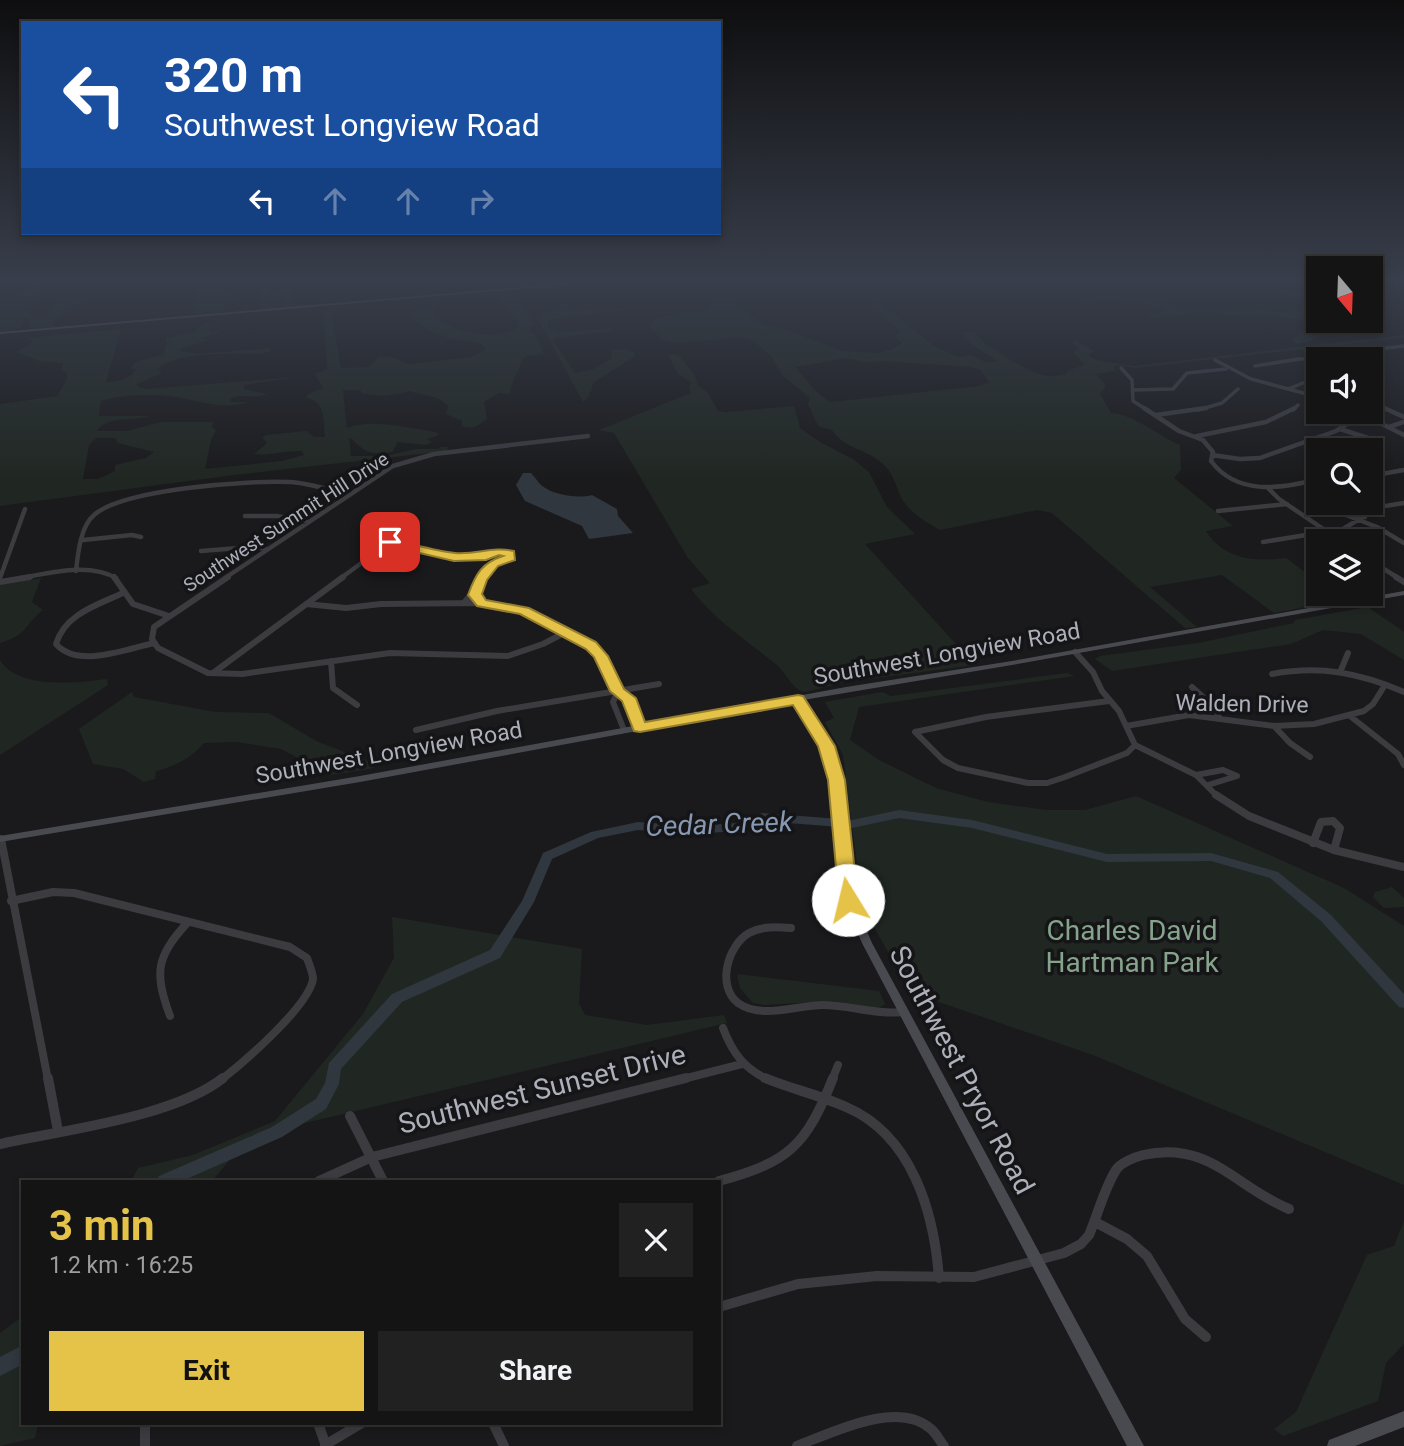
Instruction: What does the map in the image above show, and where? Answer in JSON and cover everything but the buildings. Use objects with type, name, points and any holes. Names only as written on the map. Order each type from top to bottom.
[{"type":"main road","name":"Southwest Longview Road","points":[[0,839],[360,779],[1404,593]]},
{"type":"main road","name":"Southwest Pryor Road","points":[[798,699],[829,751],[836,780],[848,900],[895,999],[1136,1446]]},
{"type":"main road","points":[[1335,1446],[1404,1419]]},
{"type":"street","points":[[1383,349],[1402,347]]},
{"type":"street","points":[[1255,366],[1306,359]]},
{"type":"street","points":[[1214,360],[1226,369],[1258,382],[1306,394]]},
{"type":"street","points":[[1121,368],[1132,380],[1133,401],[1180,431],[1208,444],[1213,466],[1226,476],[1268,488],[1294,487],[1306,483]]},
{"type":"street","points":[[1133,390],[1166,391],[1177,387],[1187,373],[1226,369]]},
{"type":"street","points":[[1288,389],[1306,382]]},
{"type":"street","points":[[1156,415],[1215,405],[1226,401],[1238,389]]},
{"type":"street","points":[[1195,437],[1266,421],[1295,409],[1297,405]]},
{"type":"street","points":[[1383,409],[1404,420]]},
{"type":"street","points":[[1389,427],[1404,420]]},
{"type":"street","points":[[1315,438],[1347,424]]},
{"type":"street","points":[[1383,424],[1404,435]]},
{"type":"street","points":[[1340,429],[1368,438]]},
{"type":"street","name":"Southwest Summit Hill Drive","points":[[169,615],[348,494],[393,467],[420,457],[588,436]]},
{"type":"street","points":[[1212,456],[1254,459],[1306,441]]},
{"type":"street","points":[[1383,474],[1404,470]]},
{"type":"street","points":[[76,571],[89,521],[101,510],[130,499],[273,482],[293,482],[348,494]]},
{"type":"street","points":[[1268,488],[1324,529]]},
{"type":"street","points":[[1343,529],[1379,507],[1404,503]]},
{"type":"street","points":[[1218,511],[1287,504]]},
{"type":"street","points":[[25,509],[0,580],[76,571],[101,572],[114,576],[126,599],[134,605],[169,615]]},
{"type":"street","points":[[1365,517],[1347,511],[1341,513],[1383,530],[1404,543]]},
{"type":"street","points":[[245,516],[277,516],[309,522]]},
{"type":"street","points":[[83,540],[132,535],[142,537]]},
{"type":"street","points":[[1263,542],[1306,535]]},
{"type":"street","points":[[213,673],[390,542],[446,556],[486,556],[505,551],[510,554],[510,558],[494,563],[481,579],[475,595],[464,603]]},
{"type":"street","points":[[201,551],[252,547],[268,549]]},
{"type":"street","points":[[486,556],[494,563]]},
{"type":"street","points":[[1383,570],[1404,582]]},
{"type":"street","points":[[123,593],[66,623],[57,634],[56,644],[63,652],[89,657],[154,643]]},
{"type":"street","points":[[475,595],[482,603]]},
{"type":"street","points":[[306,604],[346,608],[381,604],[482,603],[524,611],[591,646],[600,656],[618,691],[628,698],[640,727]]},
{"type":"street","points":[[169,615],[154,627],[154,643],[158,648],[213,673],[242,674],[390,653],[508,656],[543,644],[565,632]]},
{"type":"street","points":[[1075,652],[1093,672],[1109,701],[1119,711],[1135,745],[1196,775],[1220,799],[1249,816],[1334,850],[1404,867]]},
{"type":"street","points":[[1341,670],[1348,653]]},
{"type":"street","points":[[331,661],[333,688],[357,705]]},
{"type":"street","points":[[1272,674],[1306,667],[1341,670],[1404,692]]},
{"type":"street","points":[[415,730],[497,711],[659,684]]},
{"type":"street","name":"Walden Drive","points":[[1125,726],[1189,715],[1274,726],[1302,726],[1364,711],[1373,704],[1385,685]]},
{"type":"street","points":[[1192,687],[1215,708],[1219,717]]},
{"type":"street","points":[[618,691],[613,702],[624,730]]},
{"type":"street","points":[[1109,701],[986,717],[915,732],[943,760],[958,768],[1028,783],[1047,783],[1065,777],[1127,753],[1135,745]]},
{"type":"street","points":[[1350,716],[1398,754],[1404,765]]},
{"type":"street","points":[[1274,726],[1290,743],[1310,757]]},
{"type":"street","points":[[1196,775],[1229,769],[1237,776],[1208,785]]},
{"type":"street","points":[[1313,843],[1321,822],[1333,821],[1340,828],[1334,850]]},
{"type":"street","points":[[0,839],[58,1131]]},
{"type":"street","points":[[0,1144],[150,1111],[186,1100],[217,1083],[249,1058],[305,998],[313,978],[307,958],[290,947],[74,893],[53,892],[11,901]]},
{"type":"street","points":[[170,1016],[158,985],[160,957],[188,922]]},
{"type":"street","points":[[791,928],[756,930],[744,936],[730,950],[726,985],[732,996],[741,1004],[760,1010],[822,1005],[887,1015],[903,1012]]},
{"type":"street","points":[[723,1028],[728,1046],[742,1064],[757,1076],[825,1099],[864,1116],[890,1135],[906,1161],[932,1223],[938,1252],[939,1278]]},
{"type":"street","name":"Southwest Sunset Drive","points":[[321,1180],[372,1157],[742,1064]]},
{"type":"street","points":[[721,1180],[774,1165],[797,1149],[815,1124],[838,1065]]},
{"type":"street","points":[[350,1116],[383,1180]]},
{"type":"street","points":[[721,1306],[797,1284],[877,1276],[974,1277],[1036,1262],[1075,1248],[1089,1235],[1117,1168],[1138,1156],[1165,1150],[1212,1163],[1269,1201],[1289,1209]]},
{"type":"street","points":[[1095,1222],[1138,1247],[1160,1274],[1185,1319],[1206,1338]]},
{"type":"street","points":[[797,1446],[892,1415],[923,1421],[937,1432],[944,1446]]},
{"type":"street","points":[[145,1425],[145,1446]]},
{"type":"street","points":[[319,1425],[325,1445],[359,1425]]},
{"type":"street","points":[[494,1425],[504,1446]]},
{"type":"green space","points":[[26,346],[116,346],[106,382],[130,376],[136,370],[131,368],[137,361],[163,355],[166,346],[187,346],[180,351],[198,354],[271,348],[271,351],[261,354],[213,354],[173,360],[157,369],[162,373],[137,384],[146,389],[296,377],[244,385],[244,389],[267,394],[230,399],[231,402],[248,402],[227,406],[151,395],[125,396],[101,401],[99,416],[149,416],[113,421],[101,426],[97,431],[127,431],[161,422],[213,422],[212,427],[216,430],[205,469],[282,461],[304,455],[301,451],[254,454],[267,443],[262,437],[267,435],[306,431],[314,437],[325,437],[321,408],[318,403],[307,398],[307,395],[323,388],[315,374],[327,369],[325,346],[337,346],[341,368],[369,367],[378,357],[389,356],[409,364],[471,357],[486,350],[483,346],[541,346],[544,354],[522,359],[510,394],[499,393],[484,402],[487,419],[469,428],[462,426],[462,421],[446,414],[448,406],[430,396],[410,391],[382,395],[363,394],[360,390],[343,390],[347,428],[379,424],[436,432],[439,435],[427,439],[432,442],[426,445],[398,442],[392,452],[376,453],[363,449],[349,437],[351,456],[386,456],[441,447],[448,447],[447,451],[226,476],[0,506],[0,404],[57,396],[67,379],[67,373],[62,370],[63,363],[39,361],[16,352]],"holes":[[[96,438],[115,438],[118,443],[154,452],[146,458],[115,465],[115,471],[98,479],[83,479],[89,445]]]},
{"type":"green space","points":[[553,346],[557,346],[575,373],[594,369],[612,358],[611,350],[627,349],[634,352],[634,357],[594,382],[588,398],[583,402]]},
{"type":"green space","points":[[760,346],[831,346],[843,351],[877,353],[897,346],[935,346],[959,357],[971,355],[987,363],[997,361],[975,346],[991,346],[1031,371],[1049,376],[1065,375],[1069,370],[1085,365],[1073,352],[1079,349],[1076,346],[1086,346],[1095,351],[1088,355],[1096,360],[1133,366],[1304,346],[1328,346],[1136,368],[1117,365],[1113,368],[1117,370],[1096,374],[1106,386],[1100,394],[1111,413],[1137,421],[1180,445],[1181,470],[1174,478],[1233,526],[1206,531],[1213,541],[1241,557],[1263,560],[1286,558],[1306,573],[1306,606],[1311,606],[1274,613],[1222,575],[1150,587],[1197,627],[1185,628],[1052,513],[1037,510],[940,530],[910,509],[885,466],[872,456],[850,446],[832,430],[818,426],[808,404],[810,398],[782,375],[771,356]],"holes":[[[846,358],[867,362],[970,367],[980,370],[989,382],[979,386],[831,402],[823,397],[796,367]]]},
{"type":"green space","points":[[669,356],[679,356],[694,374],[698,385],[708,393],[718,411],[794,406],[800,428],[853,459],[869,472],[887,507],[915,534],[865,544],[975,665],[846,682],[805,692],[790,682],[778,666],[710,611],[691,589],[710,583],[688,558],[614,433],[599,430],[691,393],[691,382],[678,374]]},
{"type":"green space","points":[[41,578],[32,602],[43,610],[21,633],[0,643],[0,585]]},
{"type":"green space","points":[[1368,607],[1404,632],[1404,660],[1361,634],[1323,630],[1291,644],[1112,671],[1095,659],[1100,656],[1198,643],[1294,623],[1295,620]]},
{"type":"green space","points":[[0,660],[9,670],[34,680],[65,683],[107,679],[108,685],[0,755]]},
{"type":"green space","name":"Charles David Hartman Park","points":[[1067,673],[1074,676],[859,707],[850,740],[879,760],[936,788],[988,802],[1046,810],[1085,810],[1136,796],[1344,888],[1404,926],[1404,999],[1328,917],[1271,872],[1203,853],[1110,856],[1036,839],[1055,847],[1107,858],[1211,857],[1274,875],[1326,918],[1375,977],[1404,1003],[1404,1185],[1093,1055],[910,992],[867,914],[861,896],[843,755],[825,722],[834,718],[825,702],[882,692],[891,696]]},
{"type":"green space","points":[[132,692],[134,697],[215,712],[269,713],[316,741],[368,761],[374,768],[331,775],[281,749],[236,742],[204,743],[183,761],[156,771],[155,779],[144,782],[123,769],[93,764],[79,729]]},
{"type":"green space","points":[[1392,887],[1404,898],[1404,907],[1384,908],[1373,897],[1375,892]]},
{"type":"green space","points":[[392,917],[582,949],[579,1003],[585,1015],[647,1025],[724,1015],[727,1023],[250,1136],[213,1180],[132,1180],[138,1168],[193,1155],[275,1121],[363,1014],[394,958]]},
{"type":"green space","points":[[737,974],[879,991],[885,1004],[879,1008],[833,1001],[765,1005],[753,1003],[740,988]]},
{"type":"green space","points":[[1404,1221],[1404,1344],[1386,1363],[1378,1401],[1283,1436],[1274,1429],[1296,1412],[1367,1255],[1394,1246]]},
{"type":"green space","points":[[21,1317],[21,1425],[38,1425],[35,1438],[0,1446],[0,1333]]},
{"type":"shaded area","points":[[523,473],[531,473],[541,485],[559,494],[580,497],[592,495],[617,509],[618,516],[633,533],[589,539],[582,526],[525,501],[516,485]]},
{"type":"waterway","name":"Cedar Creek","points":[[167,1180],[277,1132],[321,1104],[332,1084],[334,1067],[397,998],[495,954],[528,902],[547,856],[595,835],[638,826],[693,830],[738,827],[762,817],[852,824],[899,814],[972,824],[1107,858],[1211,857],[1274,875],[1326,918],[1404,1003]]},
{"type":"waterway","name":"Cedar Creek","points":[[0,1367],[21,1355]]},
{"type":"route","points":[[390,542],[454,557],[486,556],[497,551],[510,554],[510,558],[505,561],[494,563],[481,579],[475,595],[482,603],[506,605],[524,611],[591,646],[600,656],[618,691],[628,698],[640,727],[798,699],[829,751],[836,780],[848,900]]}]
